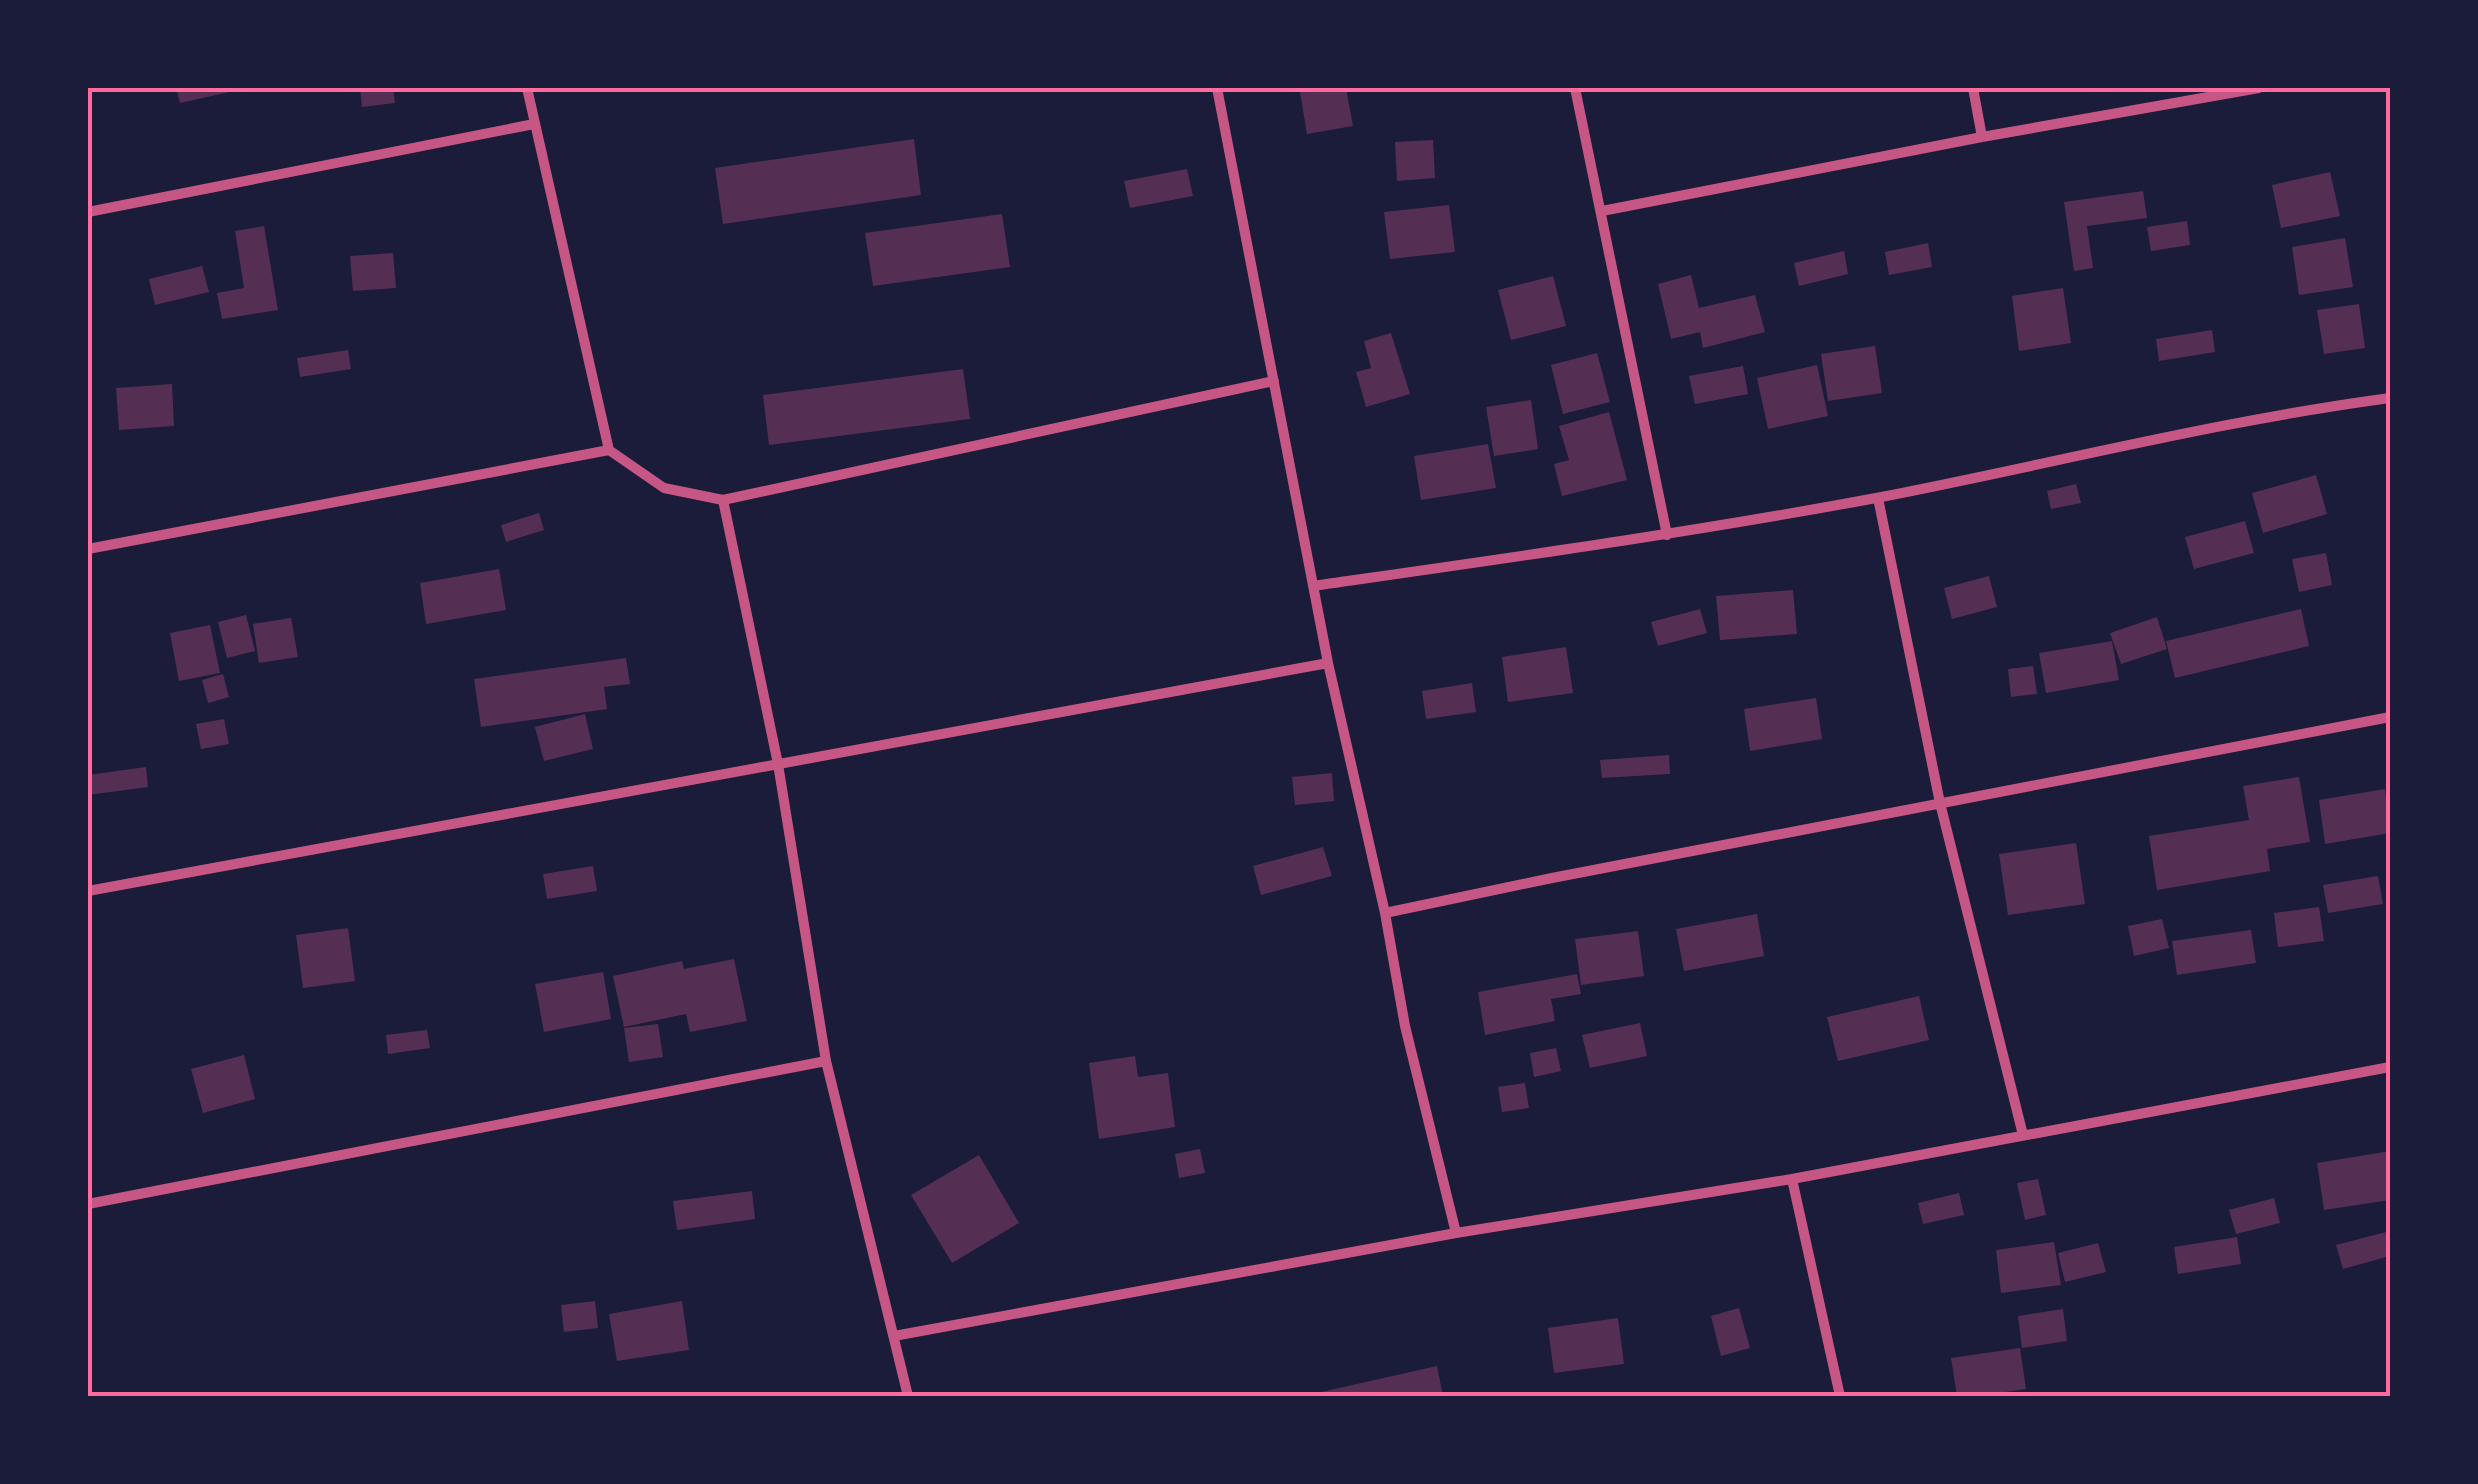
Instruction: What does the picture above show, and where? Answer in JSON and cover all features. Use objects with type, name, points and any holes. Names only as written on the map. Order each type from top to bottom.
[{"type":"street","points":[[527,88],[609,450],[664,488],[723,500],[1274,381]]},
{"type":"street","points":[[1217,88],[1328,663],[1405,1026],[1456,1233]]},
{"type":"street","points":[[1575,88],[1667,535]]},
{"type":"street","points":[[1973,88],[1982,138]]},
{"type":"street","points":[[1602,211],[2260,88]]},
{"type":"street","points":[[88,212],[534,124]]},
{"type":"street","points":[[1313,586],[1667,535],[1878,498],[2305,409],[2390,398]]},
{"type":"street","points":[[88,549],[609,450]]},
{"type":"street","points":[[1878,498],[1940,803],[2023,1135]]},
{"type":"street","points":[[723,500],[778,764],[826,1060],[908,1396]]},
{"type":"street","points":[[88,891],[1328,663]]},
{"type":"street","points":[[1384,913],[2390,717]]},
{"type":"street","points":[[88,1204],[826,1060]]},
{"type":"street","points":[[894,1336],[2390,1068]]},
{"type":"street","points":[[1792,1178],[1840,1396]]},
{"type":"building","points":[[176,88],[243,88],[243,89],[180,103]]},
{"type":"building","points":[[360,88],[393,88],[395,103],[362,107]]},
{"type":"building","points":[[1346,88],[1353,126],[1307,134],[1300,92]]},
{"type":"building","points":[[914,139],[921,195],[723,224],[715,168]]},
{"type":"building","points":[[1433,140],[1435,178],[1397,181],[1395,142]]},
{"type":"building","points":[[1187,169],[1193,196],[1130,208],[1124,181]]},
{"type":"building","points":[[2330,172],[2340,216],[2281,228],[2272,185]]},
{"type":"building","points":[[2143,191],[2147,218],[2087,226],[2093,268],[2074,271],[2064,202]]},
{"type":"building","points":[[1449,205],[1455,252],[1390,259],[1384,212]]},
{"type":"building","points":[[1002,214],[1010,267],[873,286],[865,233]]},
{"type":"building","points":[[2187,221],[2190,245],[2151,251],[2147,227]]},
{"type":"building","points":[[264,226],[278,310],[222,319],[217,293],[244,288],[235,231]]},
{"type":"building","points":[[2345,238],[2353,287],[2299,295],[2292,247]]},
{"type":"building","points":[[1928,243],[1932,267],[1889,275],[1885,252]]},
{"type":"building","points":[[1844,251],[1848,274],[1799,286],[1794,263]]},
{"type":"building","points":[[393,253],[396,288],[353,291],[350,256]]},
{"type":"building","points":[[202,266],[209,292],[155,305],[149,279]]},
{"type":"building","points":[[1691,275],[1699,308],[1755,295],[1765,332],[1703,348],[1700,332],[1671,339],[1658,284]]},
{"type":"building","points":[[1553,276],[1566,326],[1511,340],[1498,290]]},
{"type":"building","points":[[2063,288],[2071,343],[2019,351],[2012,296]]},
{"type":"building","points":[[2359,304],[2365,348],[2324,354],[2317,310]]},
{"type":"building","points":[[2212,330],[2215,352],[2159,361],[2156,339]]},
{"type":"building","points":[[1391,333],[1410,394],[1366,407],[1356,372],[1371,368],[1364,341]]},
{"type":"building","points":[[1875,346],[1882,393],[1828,401],[1821,354]]},
{"type":"building","points":[[348,350],[351,369],[300,377],[297,358]]},
{"type":"building","points":[[1597,353],[1610,402],[1563,414],[1551,365]]},
{"type":"building","points":[[1817,365],[1828,416],[1768,429],[1757,378]]},
{"type":"building","points":[[1743,366],[1748,394],[1695,404],[1689,376]]},
{"type":"building","points":[[963,369],[970,419],[769,445],[763,395]]},
{"type":"building","points":[[172,384],[174,426],[119,430],[116,388]]},
{"type":"building","points":[[1531,400],[1538,449],[1494,456],[1486,407]]},
{"type":"building","points":[[1609,412],[1627,480],[1562,496],[1554,464],[1569,460],[1559,426]]},
{"type":"building","points":[[1488,444],[1496,488],[1421,500],[1414,456]]},
{"type":"building","points":[[2316,475],[2327,514],[2263,533],[2252,493]]},
{"type":"building","points":[[2076,484],[2081,503],[2051,509],[2047,491]]},
{"type":"building","points":[[539,513],[544,530],[506,542],[501,525]]},
{"type":"building","points":[[2245,521],[2254,553],[2194,569],[2185,537]]},
{"type":"building","points":[[2326,553],[2332,585],[2299,592],[2292,559]]},
{"type":"building","points":[[499,569],[506,610],[426,624],[420,583]]},
{"type":"building","points":[[1989,576],[1997,607],[1952,619],[1944,588]]},
{"type":"building","points":[[1793,590],[1797,634],[1720,640],[1716,596]]},
{"type":"building","points":[[1700,609],[1707,633],[1658,646],[1651,622]]},
{"type":"building","points":[[2301,609],[2309,646],[2175,678],[2166,641]]},
{"type":"building","points":[[246,615],[255,651],[227,658],[218,622]]},
{"type":"building","points":[[2157,617],[2167,649],[2121,664],[2110,633]]},
{"type":"building","points":[[291,618],[298,657],[259,663],[253,624]]},
{"type":"building","points":[[210,625],[220,673],[179,681],[170,633]]},
{"type":"building","points":[[2112,641],[2119,680],[2046,693],[2039,653]]},
{"type":"building","points":[[1566,647],[1573,693],[1508,702],[1502,657]]},
{"type":"building","points":[[626,658],[630,684],[604,687],[607,709],[481,727],[474,679]]},
{"type":"building","points":[[2033,666],[2037,694],[2011,697],[2008,669]]},
{"type":"building","points":[[223,674],[229,697],[208,703],[202,680]]},
{"type":"building","points":[[1472,683],[1476,712],[1426,719],[1422,691]]},
{"type":"building","points":[[1816,698],[1822,739],[1750,751],[1744,709]]},
{"type":"building","points":[[585,714],[593,749],[544,761],[535,727]]},
{"type":"building","points":[[224,719],[229,744],[201,749],[196,724]]},
{"type":"building","points":[[1669,755],[1670,774],[1602,778],[1600,760]]},
{"type":"building","points":[[146,767],[148,787],[88,795],[88,775]]},
{"type":"building","points":[[1332,773],[1334,801],[1295,805],[1292,777]]},
{"type":"building","points":[[2299,777],[2310,842],[2267,849],[2270,871],[2157,890],[2149,836],[2249,820],[2243,786]]},
{"type":"building","points":[[2385,789],[2390,833],[2325,844],[2319,800]]},
{"type":"building","points":[[2076,843],[2085,904],[2008,915],[1999,854]]},
{"type":"building","points":[[1323,847],[1332,876],[1261,895],[1253,866]]},
{"type":"building","points":[[593,866],[597,891],[547,899],[543,874]]},
{"type":"building","points":[[2378,876],[2383,904],[2328,913],[2323,885]]},
{"type":"building","points":[[2319,907],[2324,941],[2278,947],[2274,913]]},
{"type":"building","points":[[1757,914],[1764,956],[1684,971],[1676,929]]},
{"type":"building","points":[[2162,919],[2169,948],[2134,956],[2128,926]]},
{"type":"building","points":[[348,928],[355,981],[303,988],[296,935]]},
{"type":"building","points":[[2251,930],[2256,963],[2177,975],[2172,941]]},
{"type":"building","points":[[1638,931],[1644,976],[1581,985],[1575,939]]},
{"type":"building","points":[[734,959],[747,1021],[690,1032],[686,1014],[624,1027],[613,976],[682,961],[684,969]]},
{"type":"building","points":[[603,972],[611,1019],[544,1032],[535,984]]},
{"type":"building","points":[[1577,974],[1581,994],[1551,999],[1555,1021],[1485,1035],[1478,992]]},
{"type":"building","points":[[1919,996],[1929,1040],[1838,1061],[1827,1017]]},
{"type":"building","points":[[1640,1023],[1647,1056],[1590,1068],[1582,1035]]},
{"type":"building","points":[[658,1024],[663,1057],[629,1062],[624,1028]]},
{"type":"building","points":[[427,1030],[430,1048],[388,1054],[386,1035]]},
{"type":"building","points":[[1556,1048],[1561,1071],[1534,1077],[1530,1053]]},
{"type":"building","points":[[244,1055],[255,1099],[203,1113],[191,1069]]},
{"type":"building","points":[[1135,1056],[1138,1077],[1168,1073],[1175,1127],[1099,1139],[1089,1063]]},
{"type":"building","points":[[1525,1083],[1529,1108],[1502,1112],[1498,1087]]},
{"type":"building","points":[[1200,1149],[1205,1173],[1179,1178],[1175,1154]]},
{"type":"building","points":[[2390,1151],[2390,1200],[2324,1210],[2317,1163]]},
{"type":"building","points":[[979,1155],[1019,1223],[952,1263],[911,1195]]},
{"type":"building","points":[[2038,1179],[2046,1215],[2025,1220],[2017,1183]]},
{"type":"building","points":[[752,1191],[755,1219],[677,1230],[673,1201]]},
{"type":"building","points":[[1959,1193],[1964,1215],[1923,1224],[1918,1203]]},
{"type":"building","points":[[2274,1198],[2280,1223],[2236,1234],[2229,1210]]},
{"type":"building","points":[[2390,1231],[2390,1256],[2343,1269],[2336,1245]]},
{"type":"building","points":[[2237,1237],[2241,1264],[2178,1274],[2174,1247]]},
{"type":"building","points":[[2054,1242],[2061,1285],[2001,1293],[1996,1250]]},
{"type":"building","points":[[2098,1243],[2106,1272],[2065,1282],[2058,1253]]},
{"type":"building","points":[[595,1301],[598,1328],[564,1332],[561,1305]]},
{"type":"building","points":[[682,1301],[689,1350],[617,1361],[609,1314]]},
{"type":"building","points":[[1739,1308],[1750,1348],[1721,1356],[1711,1316]]},
{"type":"building","points":[[2063,1309],[2067,1341],[2022,1348],[2018,1316]]},
{"type":"building","points":[[1618,1318],[1624,1364],[1554,1373],[1548,1328]]},
{"type":"building","points":[[2020,1348],[2026,1389],[1957,1396],[1951,1358]]},
{"type":"building","points":[[1437,1366],[1443,1396],[1308,1396],[1308,1395]]}]
